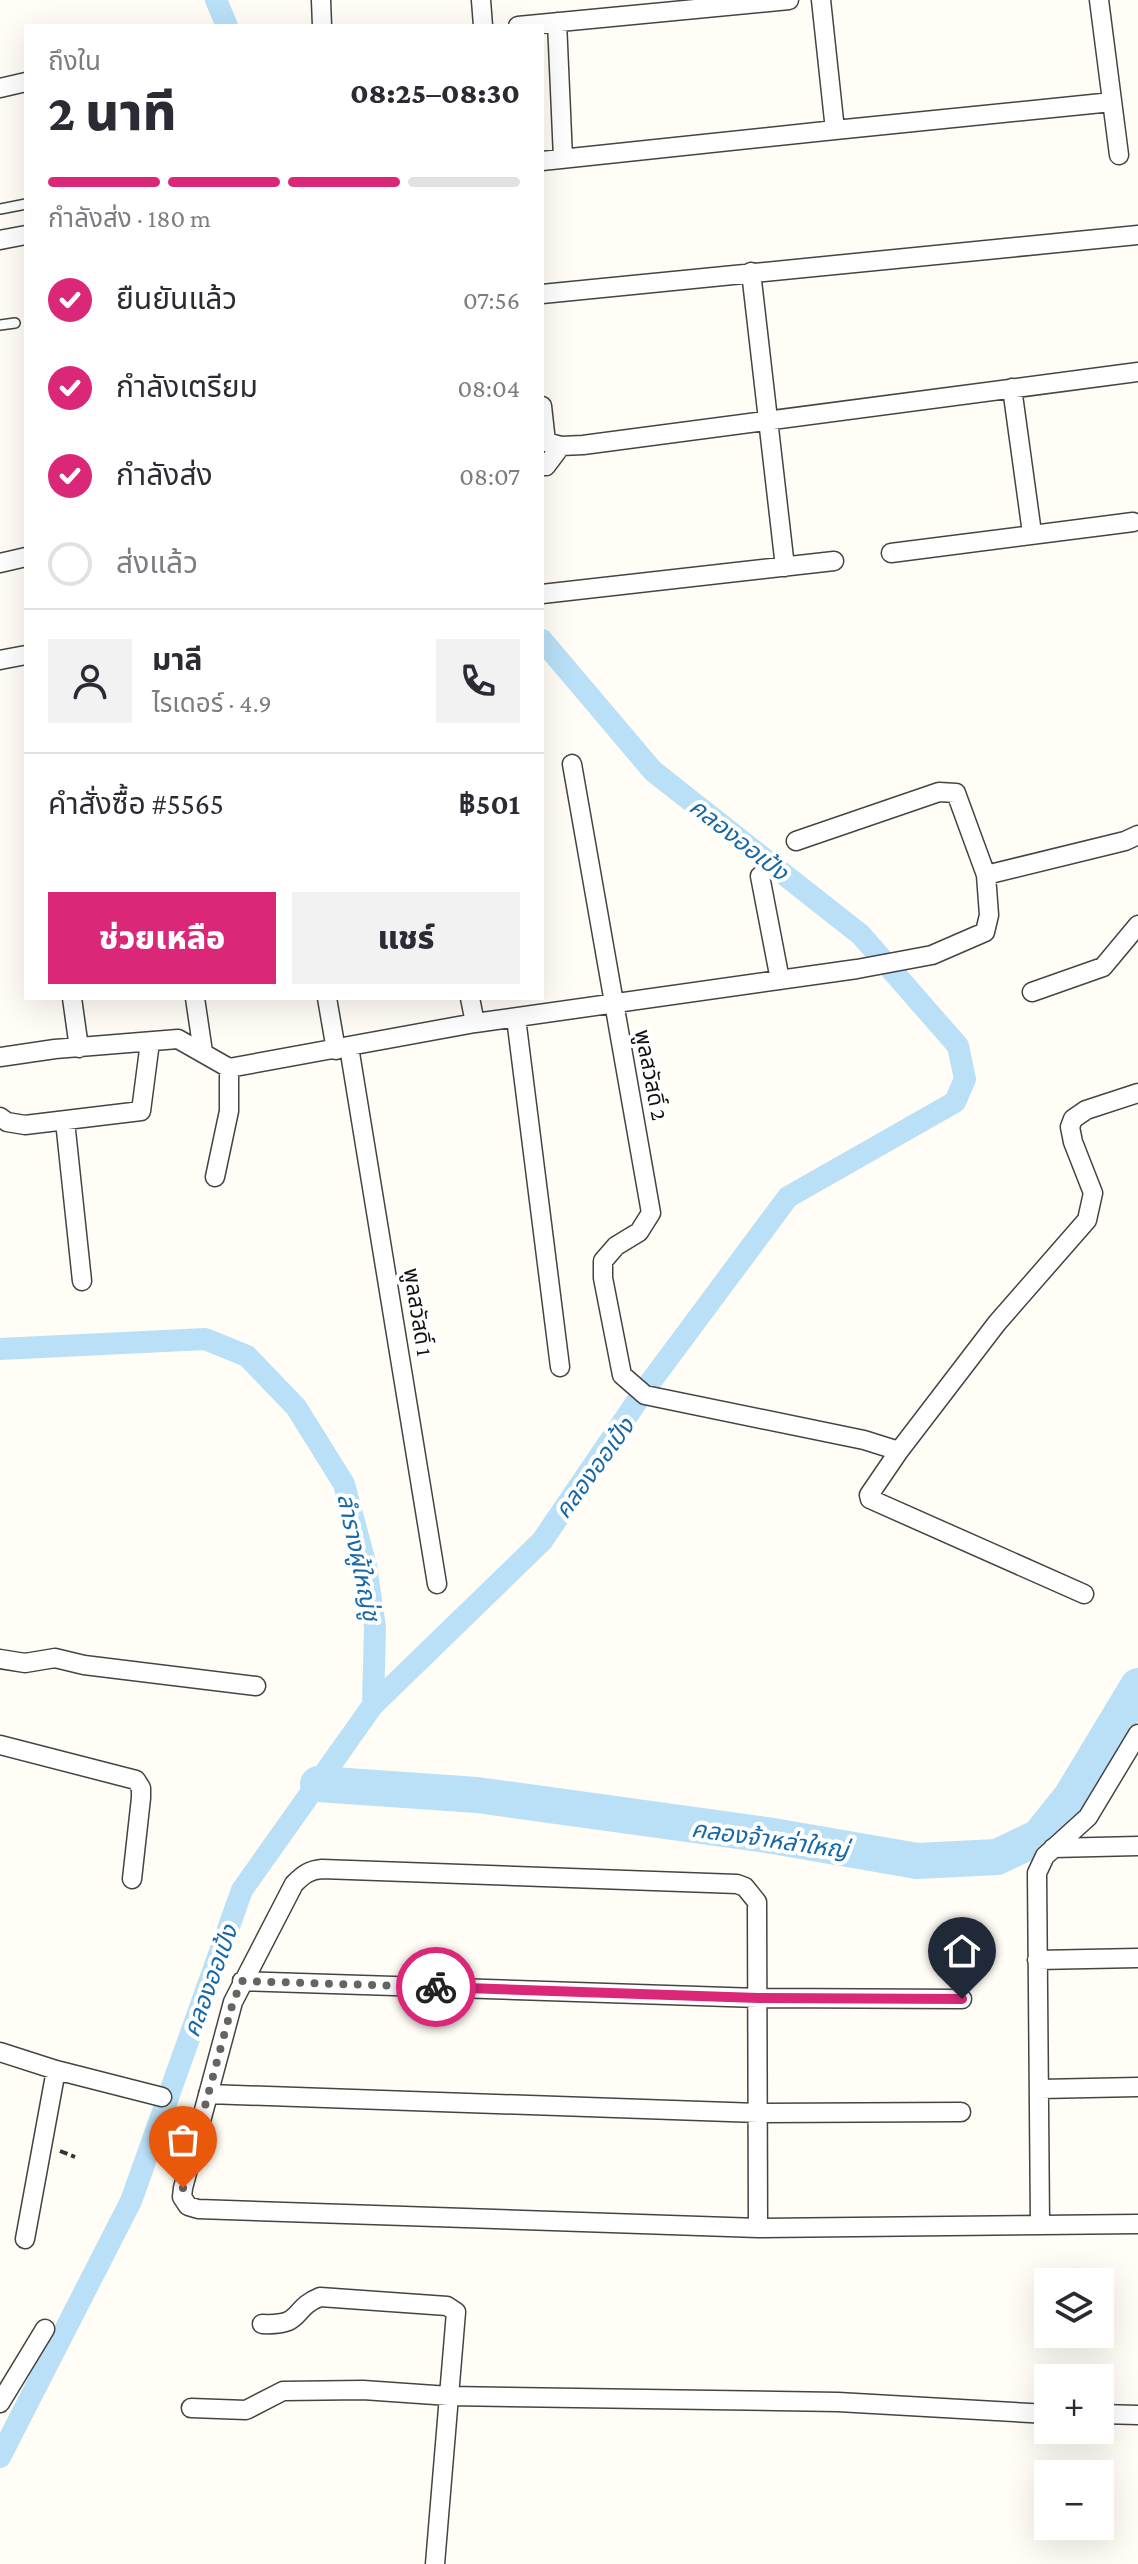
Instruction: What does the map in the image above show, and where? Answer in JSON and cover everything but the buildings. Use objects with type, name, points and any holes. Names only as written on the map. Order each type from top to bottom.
[{"type":"street","points":[[321,0],[322,24]]},
{"type":"street","points":[[481,0],[483,24]]},
{"type":"street","points":[[538,24],[620,8],[789,0]]},
{"type":"street","points":[[821,0],[835,130]]},
{"type":"street","points":[[1099,0],[1119,155]]},
{"type":"street","points":[[557,22],[563,158]]},
{"type":"street","points":[[0,88],[24,82]]},
{"type":"street","points":[[544,161],[1112,102]]},
{"type":"street","points":[[0,240],[24,235]]},
{"type":"street","points":[[544,294],[1138,235]]},
{"type":"street","points":[[751,272],[785,567]]},
{"type":"street","points":[[550,443],[768,420],[1138,372]]},
{"type":"street","points":[[1012,388],[1032,533]]},
{"type":"street","points":[[544,415],[550,443],[544,466]]},
{"type":"street","points":[[891,553],[1133,522]]},
{"type":"street","points":[[0,563],[24,557]]},
{"type":"street","points":[[544,594],[834,561]]},
{"type":"street","points":[[0,660],[24,655]]},
{"type":"street","name":"พูลสวัสดิ์ 2","points":[[572,764],[651,1213],[639,1232],[616,1246],[603,1261],[603,1278],[622,1375],[645,1395],[864,1440],[899,1451]]},
{"type":"street","points":[[0,1057],[178,1039],[229,1068],[475,1023],[857,969],[932,955],[985,932],[989,915],[986,875],[959,796],[952,792],[939,792],[796,841]]},
{"type":"street","points":[[986,875],[1134,842]]},
{"type":"street","points":[[760,876],[780,980]]},
{"type":"street","points":[[1032,992],[1103,967],[1138,925]]},
{"type":"street","points":[[72,1000],[79,1048]]},
{"type":"street","points":[[195,1000],[203,1052]]},
{"type":"street","name":"พูลสวัสดิ์ 1","points":[[328,1000],[343,1048],[437,1584]]},
{"type":"street","points":[[470,1000],[475,1023]]},
{"type":"street","points":[[516,1018],[560,1367]]},
{"type":"street","points":[[0,1117],[7,1122],[25,1125],[141,1111],[150,1042]]},
{"type":"street","points":[[215,1177],[229,1111],[229,1068]]},
{"type":"street","points":[[1084,1594],[870,1499],[869,1495],[997,1323],[1087,1220],[1093,1193],[1073,1142],[1070,1127],[1073,1119],[1086,1110],[1138,1093]]},
{"type":"street","points":[[65,1121],[82,1281]]},
{"type":"street","points":[[0,1659],[25,1663],[55,1658],[84,1665],[256,1686]]},
{"type":"street","points":[[1040,2225],[1037,1873],[1045,1856],[1088,1817],[1138,1734]]},
{"type":"street","points":[[0,1745],[136,1780],[141,1788],[141,1798],[132,1879]]},
{"type":"street","points":[[1053,1848],[1138,1846]]},
{"type":"street","points":[[758,2228],[757,1902],[745,1887],[737,1884],[338,1870],[312,1870],[294,1884],[233,2002],[182,2197],[188,2206],[198,2209],[758,2228],[1138,2224]]},
{"type":"street","points":[[1037,1960],[1138,1958]]},
{"type":"street","points":[[242,1981],[758,1998],[962,1999]]},
{"type":"street","points":[[0,2052],[162,2097]]},
{"type":"street","points":[[25,2239],[56,2070]]},
{"type":"street","points":[[1040,2089],[1138,2087]]},
{"type":"street","points":[[208,2094],[758,2113],[961,2112]]},
{"type":"street","points":[[262,2324],[284,2325],[311,2300],[320,2297],[453,2308],[456,2312],[435,2564]]},
{"type":"street","points":[[0,2403],[45,2329]]},
{"type":"street","points":[[191,2408],[246,2410],[283,2391],[375,2391],[449,2396],[838,2402],[1034,2413]]},
{"type":"street","points":[[1114,2414],[1138,2415]]},
{"type":"lane","points":[[0,209],[24,204]]},
{"type":"lane","points":[[0,325],[15,323]]},
{"type":"waterway","name":"คลองออเป้ง","points":[[216,0],[226,24]]},
{"type":"waterway","name":"คลองออเป้ง","points":[[0,2457],[131,2201],[242,1890],[373,1705],[542,1541],[646,1388],[788,1197],[955,1102],[965,1079],[958,1046],[861,935],[653,771],[544,642]]},
{"type":"waterway","name":"ลำรางผู้ใหญ่ชู","points":[[0,1349],[205,1339],[247,1356],[296,1407],[344,1484],[366,1566],[375,1627],[373,1705]]},
{"type":"waterway","name":"คลองจ้าหล่าใหญ่","points":[[318,1784],[477,1795],[767,1835],[917,1861],[997,1857],[1039,1837],[1071,1797],[1138,1686]]},
{"type":"way so far","points":[[183,2188],[233,2002],[242,1981],[436,1987]]},
{"type":"route","points":[[436,1987],[758,1998],[962,1999]]}]
